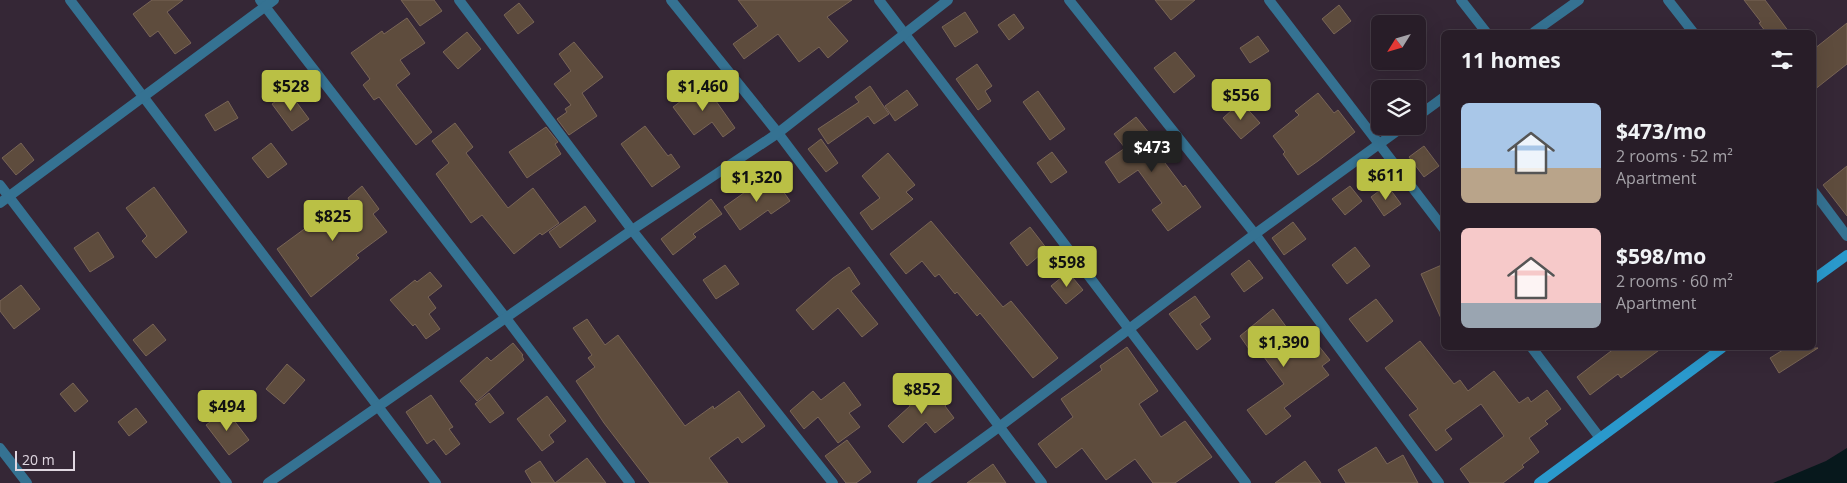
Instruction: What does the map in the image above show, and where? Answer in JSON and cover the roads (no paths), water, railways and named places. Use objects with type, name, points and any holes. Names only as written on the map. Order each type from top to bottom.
[{"type":"street","points":[[70,0],[436,483]]},
{"type":"street","points":[[4,200],[143,97],[262,3],[274,0]]},
{"type":"street","points":[[460,0],[632,230],[833,483]]},
{"type":"street","points":[[671,0],[778,133],[1042,483]]},
{"type":"street","points":[[878,0],[1246,483]]},
{"type":"street","points":[[268,483],[632,230],[778,133],[948,0]]},
{"type":"street","points":[[1069,0],[1255,234],[1439,483]]},
{"type":"street","points":[[1269,0],[1441,225]]},
{"type":"street","points":[[1461,0],[1484,30]]},
{"type":"street","points":[[1537,30],[1578,0]]},
{"type":"street","points":[[1668,0],[1691,30]]},
{"type":"street","points":[[262,3],[506,318],[630,483]]},
{"type":"street","points":[[1426,110],[1441,99]]},
{"type":"street","points":[[922,483],[1255,234],[1392,135]]},
{"type":"street","points":[[0,185],[4,200],[227,483]]},
{"type":"street","points":[[1816,195],[1847,236]]},
{"type":"street","points":[[1816,278],[1847,255]]},
{"type":"street","points":[[1534,350],[1600,438]]},
{"type":"street","points":[[1540,483],[1719,350]]},
{"type":"street","points":[[0,448],[27,483]]}]
